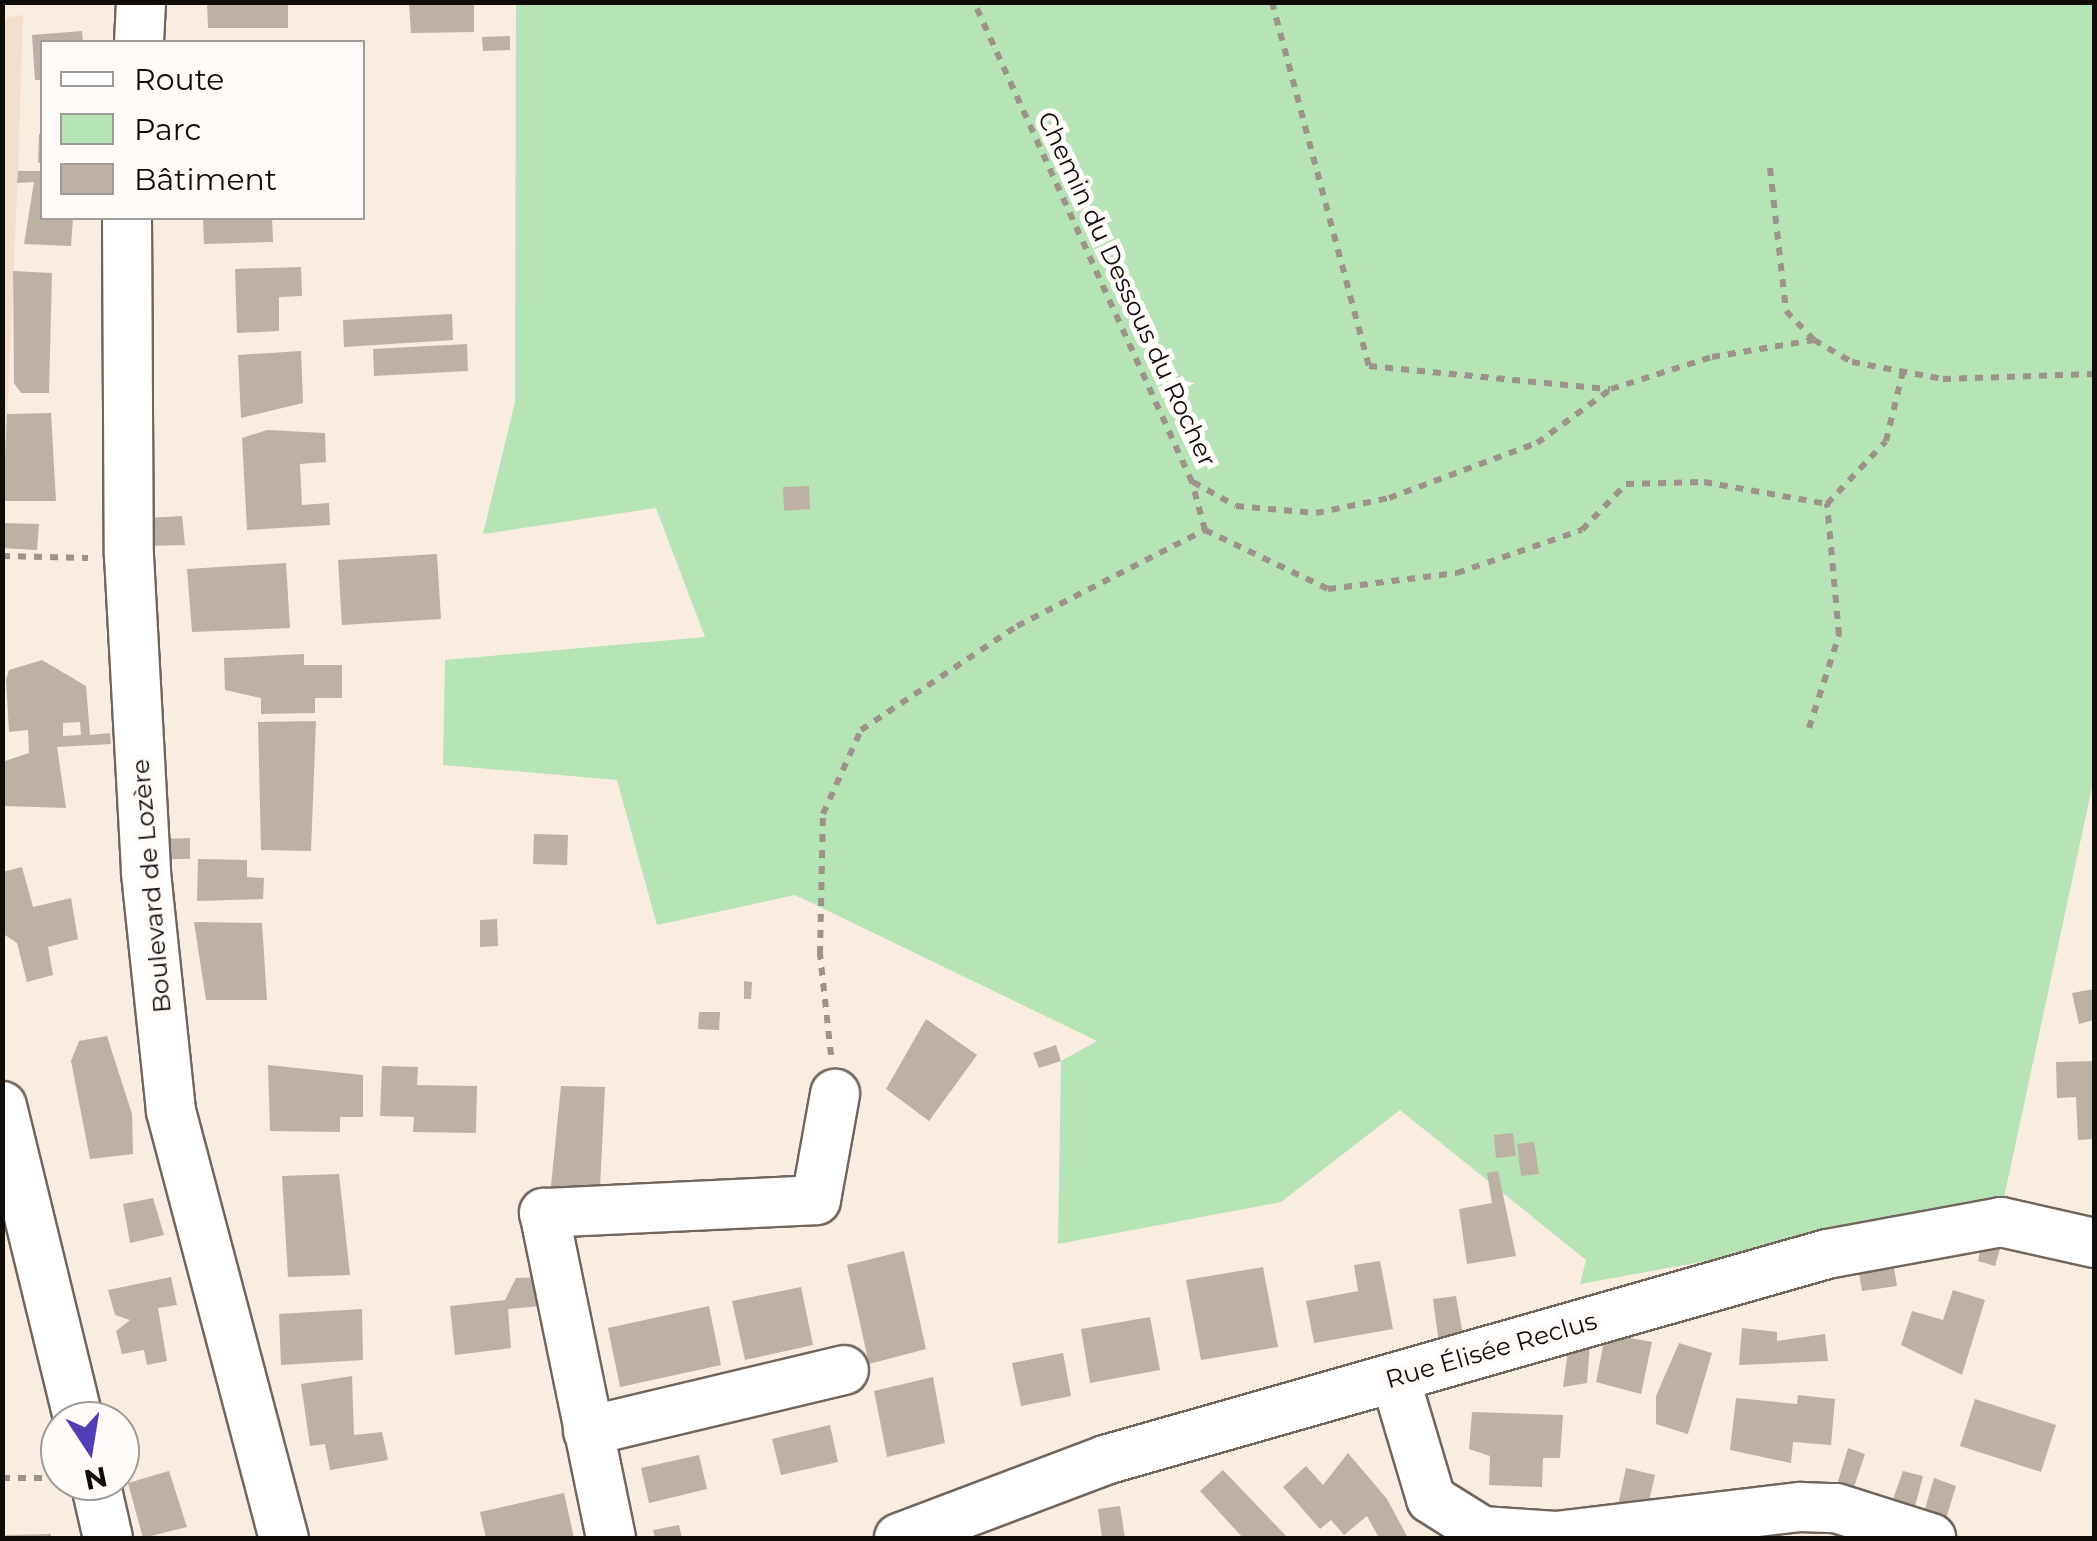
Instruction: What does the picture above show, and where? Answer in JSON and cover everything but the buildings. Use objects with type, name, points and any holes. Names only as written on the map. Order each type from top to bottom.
[{"type":"street","points":[[138,40],[141,2]]},
{"type":"street","name":"Boulevard de Lozère","points":[[128,220],[129,556],[146,873],[171,1111],[284,1538]]},
{"type":"street","points":[[611,1538],[544,1213],[816,1200],[835,1094]]},
{"type":"street","points":[[2,1106],[74,1401]]},
{"type":"street","name":"Rue Élisée Reclus","points":[[920,1533],[1106,1460],[1827,1254],[2001,1222],[2094,1242]]},
{"type":"street","points":[[588,1431],[844,1370]]},
{"type":"street","points":[[1395,1378],[1430,1499],[1482,1531],[1556,1536],[1800,1507],[1836,1508],[1931,1538]]},
{"type":"street","points":[[99,1501],[108,1538]]},
{"type":"path","name":"Chemin du Dessous du Rocher","points":[[974,2],[1192,482],[1236,506],[1316,513],[1389,498],[1537,443],[1611,389],[1712,357],[1814,340]]},
{"type":"path","points":[[1272,2],[1369,366],[1611,389]]},
{"type":"path","points":[[1770,168],[1786,312],[1814,340],[1852,362],[1903,371],[2094,374]]},
{"type":"path","points":[[1809,728],[1839,635],[1827,504],[1886,441],[1903,371]]},
{"type":"path","points":[[1192,482],[1205,530],[1328,589],[1458,573],[1582,530],[1626,484],[1704,482],[1827,504]]},
{"type":"path","points":[[835,1094],[820,954],[823,814],[861,730],[1017,626],[1205,530]]},
{"type":"path","points":[[2,556],[86,558]]},
{"type":"path","points":[[2,1478],[40,1478]]},
{"type":"shaded area","points":[[23,15],[18,171],[3,511],[2,18]]},
{"type":"green space","points":[[516,3],[2094,3],[2094,778],[2002,1207],[1580,1284],[1586,1260],[1400,1110],[1281,1202],[1058,1244],[1061,1061],[1097,1041],[795,895],[657,925],[617,780],[443,765],[445,660],[705,637],[656,508],[483,534],[515,402]]}]
